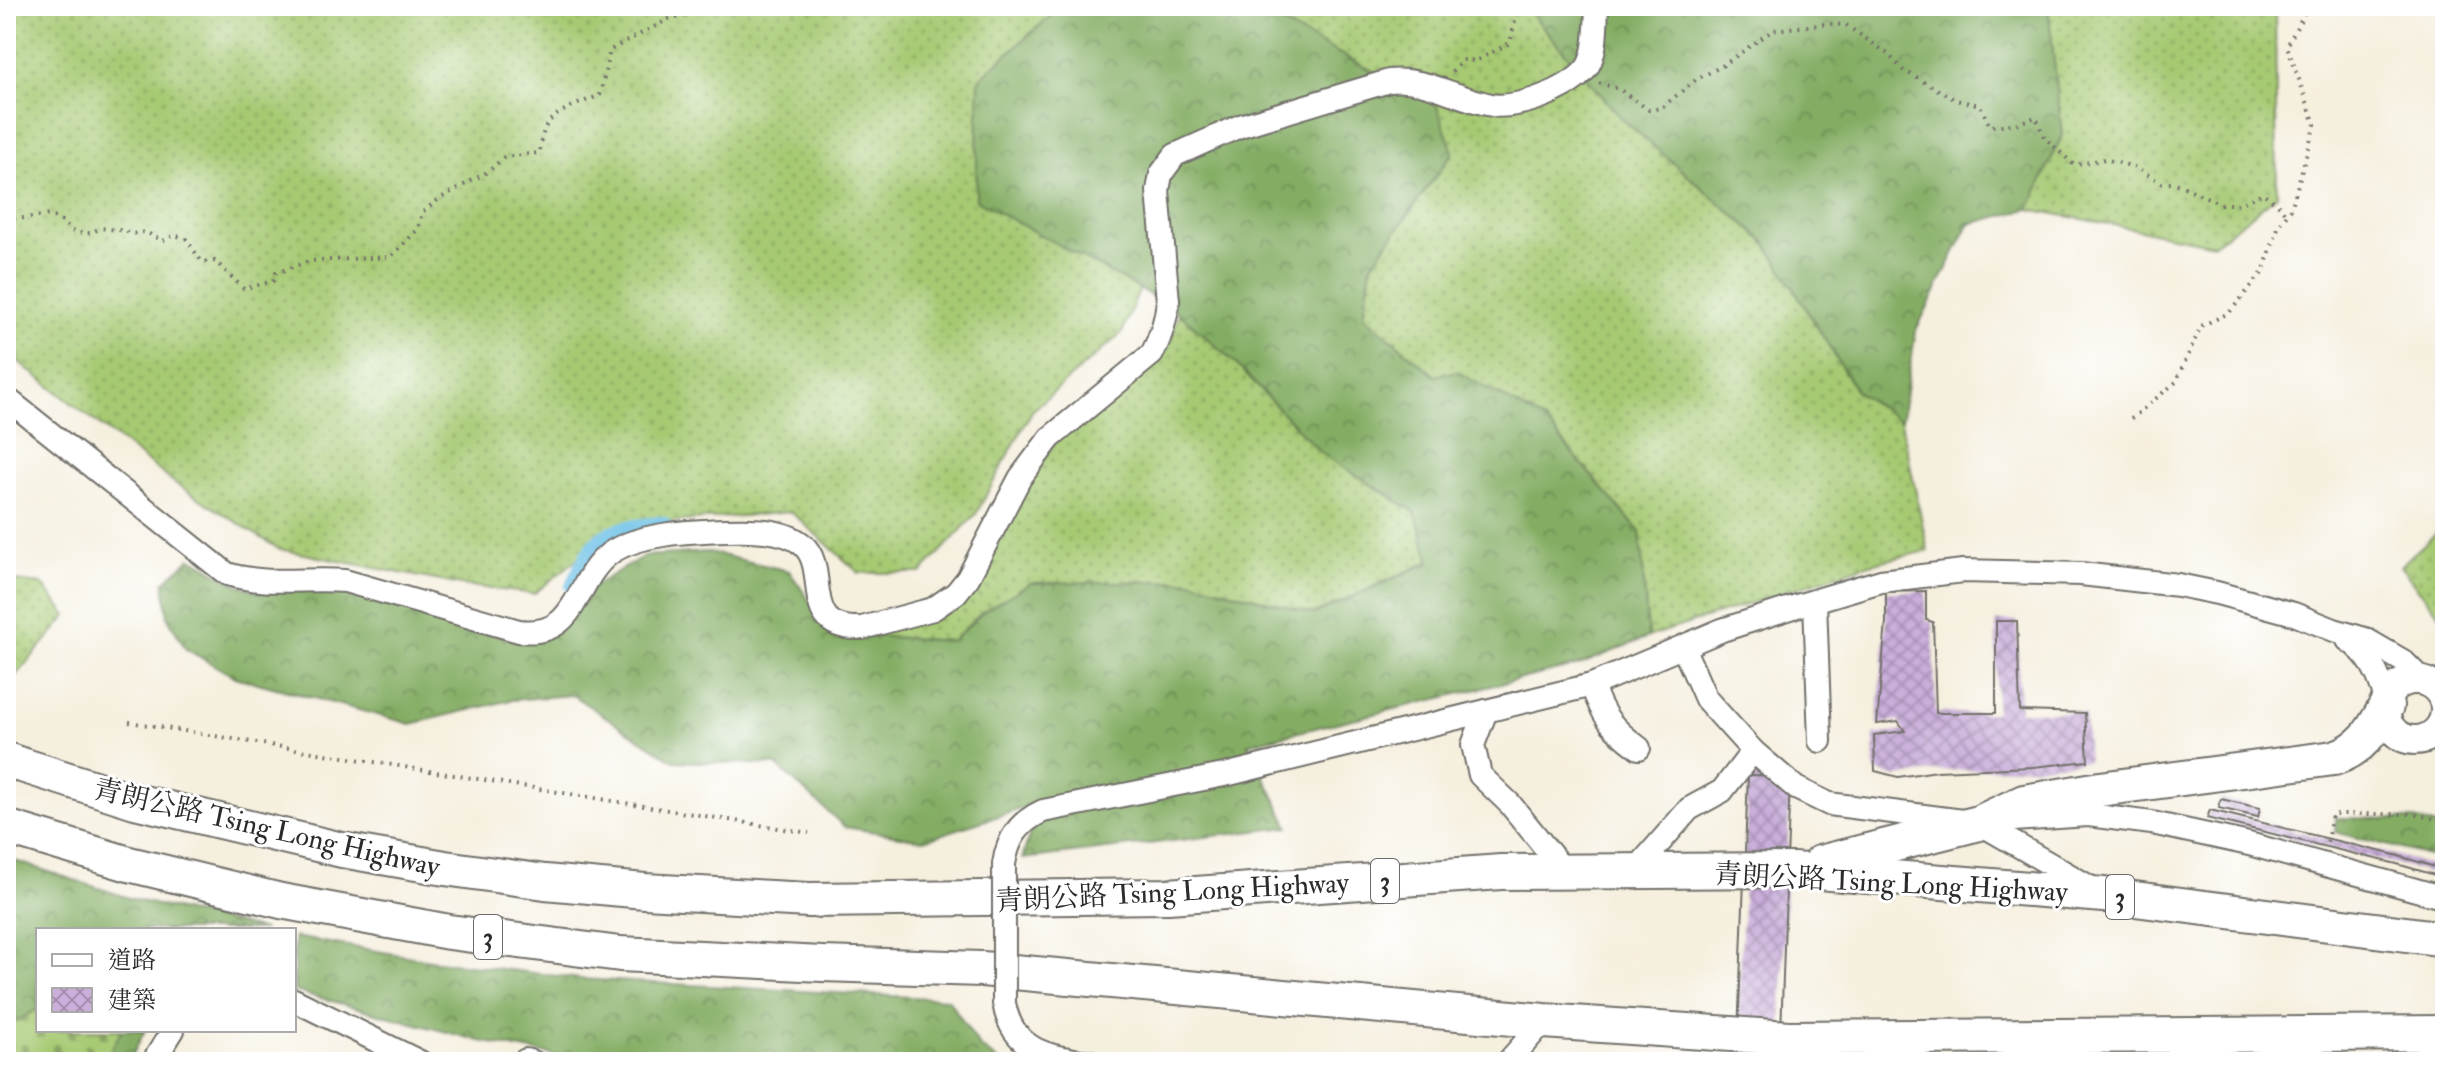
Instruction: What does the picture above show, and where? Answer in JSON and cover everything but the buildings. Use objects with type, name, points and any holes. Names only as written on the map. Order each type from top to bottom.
[{"type":"highway","points":[[1793,870],[1979,823],[2024,802],[2334,758],[2361,745],[2386,703]]},
{"type":"highway","name":"青朗公路 Tsing Long Highway","points":[[6,760],[135,801],[342,850],[531,880],[661,892],[809,900],[1152,896],[1501,872],[1793,870],[2104,895],[2445,939]]},
{"type":"highway","name":"3","points":[[6,827],[129,864],[281,901],[480,936],[620,954],[982,969],[1544,1021],[1789,1038],[2445,1033]]},
{"type":"highway","points":[[1789,1038],[1873,1062]]},
{"type":"main road","points":[[2417,740],[2433,735],[2443,720],[2443,703],[2433,687],[2403,684],[2394,688],[2386,703],[2390,726],[2408,739],[2417,740],[2445,739]]},
{"type":"street","points":[[6,398],[227,574],[250,581],[345,581],[519,631],[533,632],[547,630],[559,623],[569,613],[594,569],[618,548],[674,534],[756,529],[794,539],[806,547],[814,560],[817,594],[822,609],[840,625],[862,628],[933,609],[956,593],[968,578],[1020,478],[1050,438],[1152,354],[1167,318],[1168,301],[1158,191],[1161,174],[1175,155],[1240,126],[1389,81],[1419,81],[1476,101],[1503,106],[1558,90],[1570,84],[1590,64],[1597,6]]},
{"type":"street","points":[[1090,1062],[1050,1056],[1034,1049],[1014,1031],[1004,1003],[1004,864],[1016,830],[1043,811],[1229,774],[1592,685],[1722,630],[1815,601],[1881,581],[1963,571],[2052,572],[2132,579],[2231,596],[2365,639],[2390,653],[2433,687]]},
{"type":"street","points":[[1815,601],[1820,741]]},
{"type":"street","points":[[2334,630],[2367,656],[2381,680],[2386,703]]},
{"type":"street","points":[[1683,647],[1706,699],[1753,751],[1796,788],[1829,804],[1979,823],[2088,815],[2152,823],[2234,840],[2445,898]]},
{"type":"street","points":[[1592,685],[1598,705],[1615,730],[1639,748]]},
{"type":"street","points":[[1486,711],[1473,745],[1480,775],[1510,804],[1565,872]]},
{"type":"street","points":[[1635,871],[1689,809],[1722,791],[1753,751]]},
{"type":"street","points":[[1979,823],[2104,895]]},
{"type":"street","points":[[296,1001],[420,1062]]},
{"type":"street","points":[[1508,1062],[1544,1021]]},
{"type":"street","points":[[153,1062],[172,1032]]},
{"type":"street","points":[[523,1062],[533,1062]]},
{"type":"path","points":[[6,220],[50,215],[77,233],[90,233],[101,228],[131,234],[146,232],[162,241],[175,235],[186,239],[202,262],[215,261],[244,289],[273,281],[276,273],[309,261],[391,257],[418,229],[422,212],[439,199],[489,171],[504,157],[539,153],[546,125],[556,113],[600,95],[610,50],[669,19],[683,17],[705,6]]},
{"type":"path","points":[[1453,78],[1452,72],[1463,60],[1476,61],[1510,43],[1517,14],[1507,6]]},
{"type":"path","points":[[2131,419],[2176,382],[2201,326],[2229,313],[2263,272],[2279,225],[2291,209],[2315,124],[2287,46],[2308,6]]},
{"type":"path","points":[[1579,74],[1619,89],[1649,110],[1661,108],[1697,79],[1722,66],[1773,30],[1846,25],[1888,54],[1903,70],[1956,100],[1980,105],[1990,126],[2015,124],[2036,117],[2044,137],[2074,165],[2105,159],[2134,167],[2162,183],[2176,183],[2221,204],[2240,204],[2263,193],[2281,207],[2286,216]]},
{"type":"path","points":[[129,722],[809,833]]},
{"type":"path","points":[[2327,842],[2332,814],[2413,814],[2445,821]]},
{"type":"green space","points":[[6,6],[1062,6],[979,79],[976,200],[1140,289],[1122,333],[1032,411],[976,514],[921,573],[859,573],[791,512],[618,526],[534,594],[461,585],[279,549],[176,484],[6,350]]},
{"type":"green space","points":[[1062,6],[1249,6],[1386,78],[1433,95],[1453,152],[1371,266],[1364,316],[1435,376],[1456,371],[1545,421],[1640,532],[1648,637],[1579,665],[1248,744],[1289,827],[1022,859],[1039,803],[924,840],[845,827],[776,765],[674,761],[572,695],[511,700],[411,724],[235,677],[186,649],[168,618],[164,582],[191,558],[237,584],[261,593],[313,582],[518,641],[597,584],[644,556],[708,552],[789,571],[814,607],[858,635],[952,641],[985,610],[1031,583],[1191,581],[1314,614],[1430,562],[1415,512],[1321,453],[1235,363],[1179,313],[976,200],[979,79]]},
{"type":"green space","points":[[1249,6],[1525,6],[1621,118],[1766,243],[1857,392],[1901,421],[1928,551],[1873,563],[1648,637],[1640,532],[1435,376],[1364,316],[1371,266],[1453,152],[1386,78]]},
{"type":"green space","points":[[1525,6],[2048,6],[2062,135],[2029,209],[1969,224],[1916,330],[1901,421],[1857,392],[1766,243],[1621,118]]},
{"type":"green space","points":[[2048,6],[2275,6],[2277,195],[2214,244],[2029,209],[2062,135]]},
{"type":"green space","points":[[1179,313],[1235,363],[1321,453],[1415,512],[1430,561],[1314,614],[1191,581],[985,610],[952,641],[857,635],[964,594],[1005,520],[1062,431],[1148,371],[1169,347]]},
{"type":"green space","points":[[2445,525],[2445,622],[2400,566]]},
{"type":"green space","points":[[6,580],[42,584],[67,616],[6,687]]},
{"type":"green space","points":[[2336,818],[2410,819],[2445,828],[2445,860],[2335,832]]},
{"type":"green space","points":[[6,858],[132,899],[255,928],[36,928],[36,1032],[144,1032],[129,1062],[6,1062]]},
{"type":"green space","points":[[296,937],[430,960],[581,979],[948,999],[980,1047],[1000,1062],[591,1062],[480,1041],[296,992]]},
{"type":"green space","points":[[36,1010],[36,1032],[121,1032],[104,1062],[16,1062],[6,1057],[6,1027]]},
{"type":"waterway","points":[[576,586],[591,556],[606,539],[628,531],[661,527]]}]
